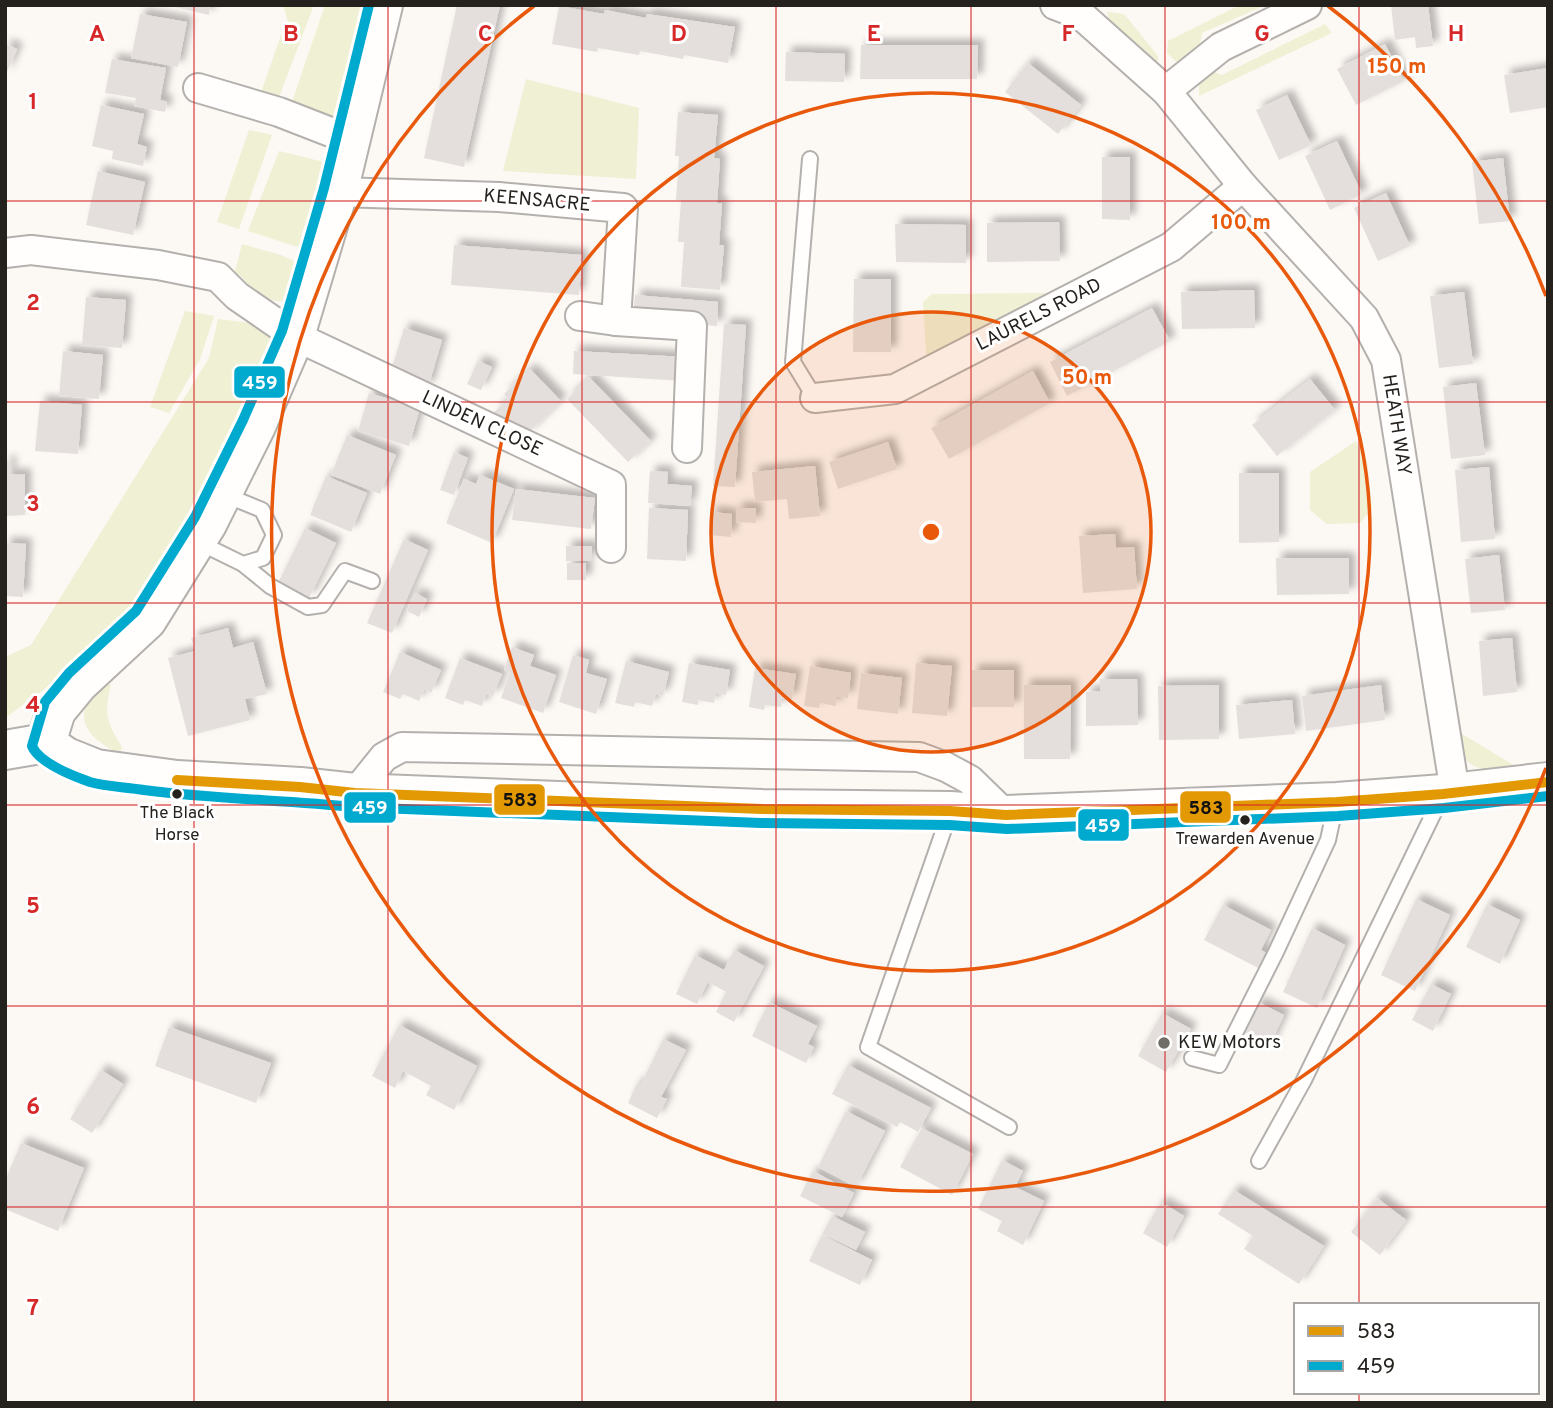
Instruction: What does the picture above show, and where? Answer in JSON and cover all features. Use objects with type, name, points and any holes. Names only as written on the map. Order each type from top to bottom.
[{"type":"street","points":[[46,743],[56,711],[79,683],[147,620],[196,541],[256,426],[295,336],[338,191],[383,5]]},
{"type":"street","name":"HEATH WAY","points":[[1055,5],[1084,10],[1166,91],[1243,186],[1364,318],[1385,360],[1449,793]]},
{"type":"street","points":[[1166,91],[1221,47],[1307,5]]},
{"type":"street","points":[[198,88],[279,112],[351,140]]},
{"type":"street","name":"LAURELS ROAD","points":[[815,397],[895,389],[1171,247],[1243,186]]},
{"type":"street","name":"KEENSACRE","points":[[338,191],[499,197],[623,208],[617,321]]},
{"type":"street","points":[[5,253],[31,250],[158,265],[218,277],[237,296],[295,336]]},
{"type":"street","points":[[580,316],[692,326],[687,448]]},
{"type":"street","name":"LINDEN CLOSE","points":[[295,336],[611,485],[611,548]]},
{"type":"street","points":[[5,750],[46,743],[66,757],[96,769],[177,780],[355,793],[762,809],[950,811],[1006,815],[1337,802],[1548,782]]},
{"type":"street","points":[[355,793],[384,757],[402,747],[919,757],[970,780],[1006,815]]},
{"type":"lane","points":[[810,159],[793,362],[815,397]]},
{"type":"lane","points":[[222,494],[262,510],[274,535],[263,558],[243,564]]},
{"type":"lane","points":[[196,541],[243,564],[270,586],[308,607],[322,605],[345,570],[372,581]]},
{"type":"lane","points":[[1259,1161],[1304,1080],[1449,793]]},
{"type":"lane","points":[[1192,1058],[1219,1065],[1328,840],[1337,802]]},
{"type":"lane","points":[[950,811],[868,1047],[1009,1127]]},
{"type":"green space","points":[[283,5],[314,5],[276,105],[258,101],[288,22]]},
{"type":"green space","points":[[325,5],[373,5],[345,113],[335,117],[292,102]]},
{"type":"green space","points":[[1240,5],[1266,5],[1202,33],[1199,50],[1181,66],[1167,53],[1168,41]]},
{"type":"green space","points":[[1107,12],[1124,14],[1158,56],[1158,71],[1113,37]]},
{"type":"green space","points":[[1325,24],[1332,33],[1199,96],[1199,83],[1212,71],[1222,75]]},
{"type":"green space","points":[[526,79],[639,108],[636,179],[503,171]]},
{"type":"green space","points":[[249,130],[272,135],[239,229],[217,222]]},
{"type":"green space","points":[[279,151],[332,164],[307,250],[248,231]]},
{"type":"green space","points":[[242,244],[281,255],[300,264],[284,301],[263,296],[235,271]]},
{"type":"green space","points":[[1045,293],[1046,297],[932,356],[926,354],[923,302],[932,294]]},
{"type":"green space","points":[[185,311],[214,316],[200,359],[169,413],[150,407]]},
{"type":"green space","points":[[218,319],[258,324],[279,339],[192,519],[144,597],[60,678],[5,718],[5,657],[31,645],[209,358]]},
{"type":"green space","points":[[1356,441],[1367,461],[1372,508],[1360,523],[1327,524],[1310,510],[1310,472]]},
{"type":"green space","points":[[106,682],[111,685],[108,717],[122,747],[120,754],[98,741],[87,728],[85,721],[87,704]]},
{"type":"green space","points":[[1452,728],[1522,770],[1496,771],[1476,767],[1461,754]]},
{"type":"building","points":[[166,5],[210,5],[209,15]]},
{"type":"building","points":[[457,5],[500,5],[464,167],[424,158]]},
{"type":"building","points":[[1391,5],[1428,5],[1433,46],[1416,48],[1415,37],[1395,40]]},
{"type":"building","points":[[559,6],[604,14],[605,10],[646,18],[647,14],[735,27],[728,63],[684,55],[683,59],[640,51],[639,55],[598,48],[597,52],[552,44]]},
{"type":"building","points":[[140,14],[187,22],[178,67],[131,58]]},
{"type":"building","points":[[5,44],[17,49],[5,76]]},
{"type":"building","points":[[1385,44],[1404,81],[1356,105],[1337,69]]},
{"type":"building","points":[[861,45],[978,45],[977,79],[860,79]]},
{"type":"building","points":[[786,52],[845,54],[844,82],[785,81]]},
{"type":"building","points":[[112,59],[166,68],[160,100],[167,102],[165,112],[134,106],[136,98],[105,93]]},
{"type":"building","points":[[1028,63],[1081,105],[1058,134],[1005,92]]},
{"type":"building","points":[[1548,68],[1548,107],[1510,113],[1504,75]]},
{"type":"building","points":[[1287,95],[1311,145],[1279,160],[1256,110]]},
{"type":"building","points":[[101,105],[144,114],[137,144],[147,147],[143,166],[112,159],[113,151],[92,146]]},
{"type":"building","points":[[678,112],[718,115],[714,158],[720,159],[717,203],[722,203],[719,245],[724,245],[720,290],[681,287],[684,242],[678,242],[681,200],[676,200]]},
{"type":"building","points":[[1337,141],[1362,194],[1330,210],[1305,156]]},
{"type":"building","points":[[1102,157],[1130,157],[1130,220],[1102,219]]},
{"type":"building","points":[[1503,158],[1510,221],[1479,224],[1472,162]]},
{"type":"building","points":[[98,171],[145,182],[133,235],[86,225]]},
{"type":"building","points":[[1386,193],[1410,246],[1378,261],[1354,208]]},
{"type":"building","points":[[1059,222],[1060,261],[987,262],[987,223]]},
{"type":"building","points":[[895,224],[966,225],[966,263],[896,262]]},
{"type":"building","points":[[454,245],[582,255],[579,295],[451,285]]},
{"type":"building","points":[[854,279],[891,279],[891,352],[853,352]]},
{"type":"building","points":[[1254,290],[1255,328],[1182,329],[1181,292]]},
{"type":"building","points":[[1464,292],[1473,364],[1439,368],[1430,296]]},
{"type":"building","points":[[635,295],[718,302],[717,326],[633,319]]},
{"type":"building","points":[[86,297],[126,300],[122,348],[82,345]]},
{"type":"building","points":[[1152,308],[1170,341],[1067,396],[1050,362]]},
{"type":"building","points":[[724,324],[746,325],[735,487],[713,486]]},
{"type":"building","points":[[404,328],[442,340],[428,388],[389,377]]},
{"type":"building","points":[[63,351],[103,355],[99,399],[59,396]]},
{"type":"building","points":[[574,351],[685,357],[683,381],[573,374]]},
{"type":"building","points":[[478,361],[492,367],[481,390],[467,384]]},
{"type":"building","points":[[530,369],[561,401],[527,434],[518,424],[512,431],[494,412],[508,399],[504,394]]},
{"type":"building","points":[[1033,371],[1050,403],[949,459],[931,428]]},
{"type":"building","points":[[589,377],[651,441],[628,462],[567,399]]},
{"type":"building","points":[[1310,379],[1335,410],[1277,456],[1252,425]]},
{"type":"building","points":[[1476,383],[1485,455],[1451,459],[1443,387]]},
{"type":"building","points":[[369,393],[420,408],[409,446],[358,431]]},
{"type":"building","points":[[40,401],[82,405],[78,454],[35,451]]},
{"type":"building","points":[[347,435],[396,455],[380,494],[331,475]]},
{"type":"building","points":[[888,442],[897,469],[838,489],[829,462]]},
{"type":"building","points":[[454,452],[468,458],[454,495],[440,490]]},
{"type":"building","points":[[5,461],[10,461],[10,475],[25,474],[25,515],[5,516]]},
{"type":"building","points":[[815,466],[820,516],[789,519],[787,499],[755,502],[752,472]]},
{"type":"building","points":[[1489,467],[1495,539],[1461,542],[1455,470]]},
{"type":"building","points":[[650,471],[668,472],[667,484],[692,486],[690,506],[648,503]]},
{"type":"building","points":[[1239,473],[1279,473],[1279,542],[1239,543]]},
{"type":"building","points":[[480,475],[514,489],[492,543],[446,523],[464,479],[476,484]]},
{"type":"building","points":[[326,476],[367,493],[351,532],[310,515]]},
{"type":"building","points":[[516,489],[595,498],[591,529],[512,520]]},
{"type":"building","points":[[649,508],[688,510],[686,561],[647,559]]},
{"type":"building","points":[[736,508],[756,508],[756,523],[736,522]]},
{"type":"building","points":[[711,512],[732,514],[731,537],[709,535]]},
{"type":"building","points":[[305,528],[336,543],[309,598],[278,583]]},
{"type":"building","points":[[1115,534],[1116,548],[1134,547],[1137,589],[1083,593],[1079,536]]},
{"type":"building","points":[[404,539],[428,550],[392,633],[367,623]]},
{"type":"building","points":[[5,543],[26,544],[23,597],[5,596]]},
{"type":"building","points":[[566,546],[592,546],[592,560],[566,561]]},
{"type":"building","points":[[1499,555],[1505,610],[1471,613],[1465,559]]},
{"type":"building","points":[[1276,558],[1349,558],[1349,594],[1277,595]]},
{"type":"building","points":[[567,563],[586,563],[586,580],[567,580]]},
{"type":"building","points":[[415,593],[427,599],[419,617],[407,611]]},
{"type":"building","points":[[228,628],[233,648],[253,642],[267,694],[245,699],[250,720],[188,736],[168,658],[195,651],[191,638]]},
{"type":"building","points":[[1512,638],[1517,692],[1483,696],[1479,641]]},
{"type":"building","points":[[512,647],[534,655],[530,666],[556,675],[543,713],[501,698],[510,673],[504,670]]},
{"type":"building","points":[[400,652],[441,670],[431,693],[424,689],[419,701],[403,694],[400,699],[383,692]]},
{"type":"building","points":[[573,655],[589,660],[586,673],[607,679],[596,714],[559,702]]},
{"type":"building","points":[[460,658],[502,674],[493,696],[486,694],[482,706],[465,700],[463,705],[445,698]]},
{"type":"building","points":[[626,661],[669,672],[663,696],[656,694],[652,706],[635,702],[634,707],[615,703]]},
{"type":"building","points":[[689,663],[730,670],[726,695],[716,693],[714,703],[698,700],[698,705],[682,702]]},
{"type":"building","points":[[916,663],[952,666],[947,716],[912,713]]},
{"type":"building","points":[[810,666],[851,673],[848,698],[837,696],[836,706],[820,703],[819,708],[804,706]]},
{"type":"building","points":[[755,668],[796,674],[792,699],[782,698],[781,707],[765,705],[764,710],[749,707]]},
{"type":"building","points":[[972,670],[1014,670],[1014,707],[972,707]]},
{"type":"building","points":[[861,673],[902,678],[898,714],[857,709]]},
{"type":"building","points":[[1100,679],[1137,679],[1138,725],[1086,726],[1086,692],[1100,691]]},
{"type":"building","points":[[1024,685],[1071,685],[1070,759],[1024,759]]},
{"type":"building","points":[[1219,685],[1219,739],[1159,740],[1158,686]]},
{"type":"building","points":[[1381,685],[1385,720],[1306,731],[1302,696]]},
{"type":"building","points":[[1292,700],[1295,734],[1239,739],[1236,705]]},
{"type":"building","points":[[1416,899],[1450,915],[1415,991],[1381,975]]},
{"type":"building","points":[[1487,904],[1520,920],[1500,964],[1466,947]]},
{"type":"building","points":[[1223,905],[1271,930],[1261,950],[1270,955],[1262,970],[1204,940]]},
{"type":"building","points":[[1312,928],[1345,945],[1317,1008],[1283,992]]},
{"type":"building","points":[[734,950],[764,966],[734,1022],[716,1012],[726,992],[708,982],[697,1004],[676,994],[695,955],[724,970]]},
{"type":"building","points":[[1431,984],[1451,994],[1433,1031],[1412,1020]]},
{"type":"building","points":[[769,1002],[817,1026],[808,1044],[814,1047],[806,1063],[752,1036]]},
{"type":"building","points":[[1258,1002],[1284,1015],[1270,1045],[1243,1032]]},
{"type":"building","name":"KEW Motors","points":[[1162,1013],[1191,1029],[1166,1072],[1138,1056]]},
{"type":"building","points":[[399,1025],[477,1066],[454,1110],[426,1095],[431,1086],[403,1071],[395,1088],[372,1076]]},
{"type":"building","points":[[169,1027],[271,1063],[256,1103],[155,1066]]},
{"type":"building","points":[[663,1039],[686,1050],[661,1097],[667,1099],[657,1118],[628,1103],[637,1083],[640,1086]]},
{"type":"building","points":[[848,1065],[931,1108],[918,1132],[900,1122],[897,1127],[832,1094]]},
{"type":"building","points":[[101,1070],[123,1084],[92,1133],[70,1119]]},
{"type":"building","points":[[846,1111],[885,1131],[856,1187],[818,1167]]},
{"type":"building","points":[[922,1128],[973,1154],[952,1195],[900,1167]]},
{"type":"building","points":[[21,1143],[84,1168],[58,1231],[5,1209],[5,1181]]},
{"type":"building","points":[[1002,1160],[1023,1171],[1015,1187],[1044,1201],[1023,1245],[997,1231],[1002,1221],[978,1209]]},
{"type":"building","points":[[813,1171],[854,1193],[842,1217],[800,1196]]},
{"type":"building","points":[[1234,1190],[1324,1246],[1299,1284],[1244,1249],[1253,1236],[1218,1214]]},
{"type":"building","points":[[1377,1198],[1406,1220],[1380,1255],[1351,1232]]},
{"type":"building","points":[[1161,1202],[1184,1216],[1167,1247],[1143,1233]]},
{"type":"building","points":[[832,1216],[865,1232],[856,1250],[822,1234]]},
{"type":"building","points":[[822,1235],[872,1260],[860,1285],[809,1261]]},
{"type":"transit line","name":"459","points":[[369,5],[324,188],[282,331],[243,420],[195,517],[136,611],[69,673],[45,702],[32,746],[49,763],[83,779],[110,786],[354,807],[761,823],[949,825],[1007,829],[1338,816],[1548,796]]},
{"type":"transit line","name":"583","points":[[177,780],[355,793],[762,809],[950,811],[1006,815],[1337,802],[1548,782]]},
{"type":"place","name":"The Black Horse","points":[[177,794]]},
{"type":"place","name":"Trewarden Avenue","points":[[1245,820]]},
{"type":"place","name":"KEW Motors","points":[[1164,1043]]}]
